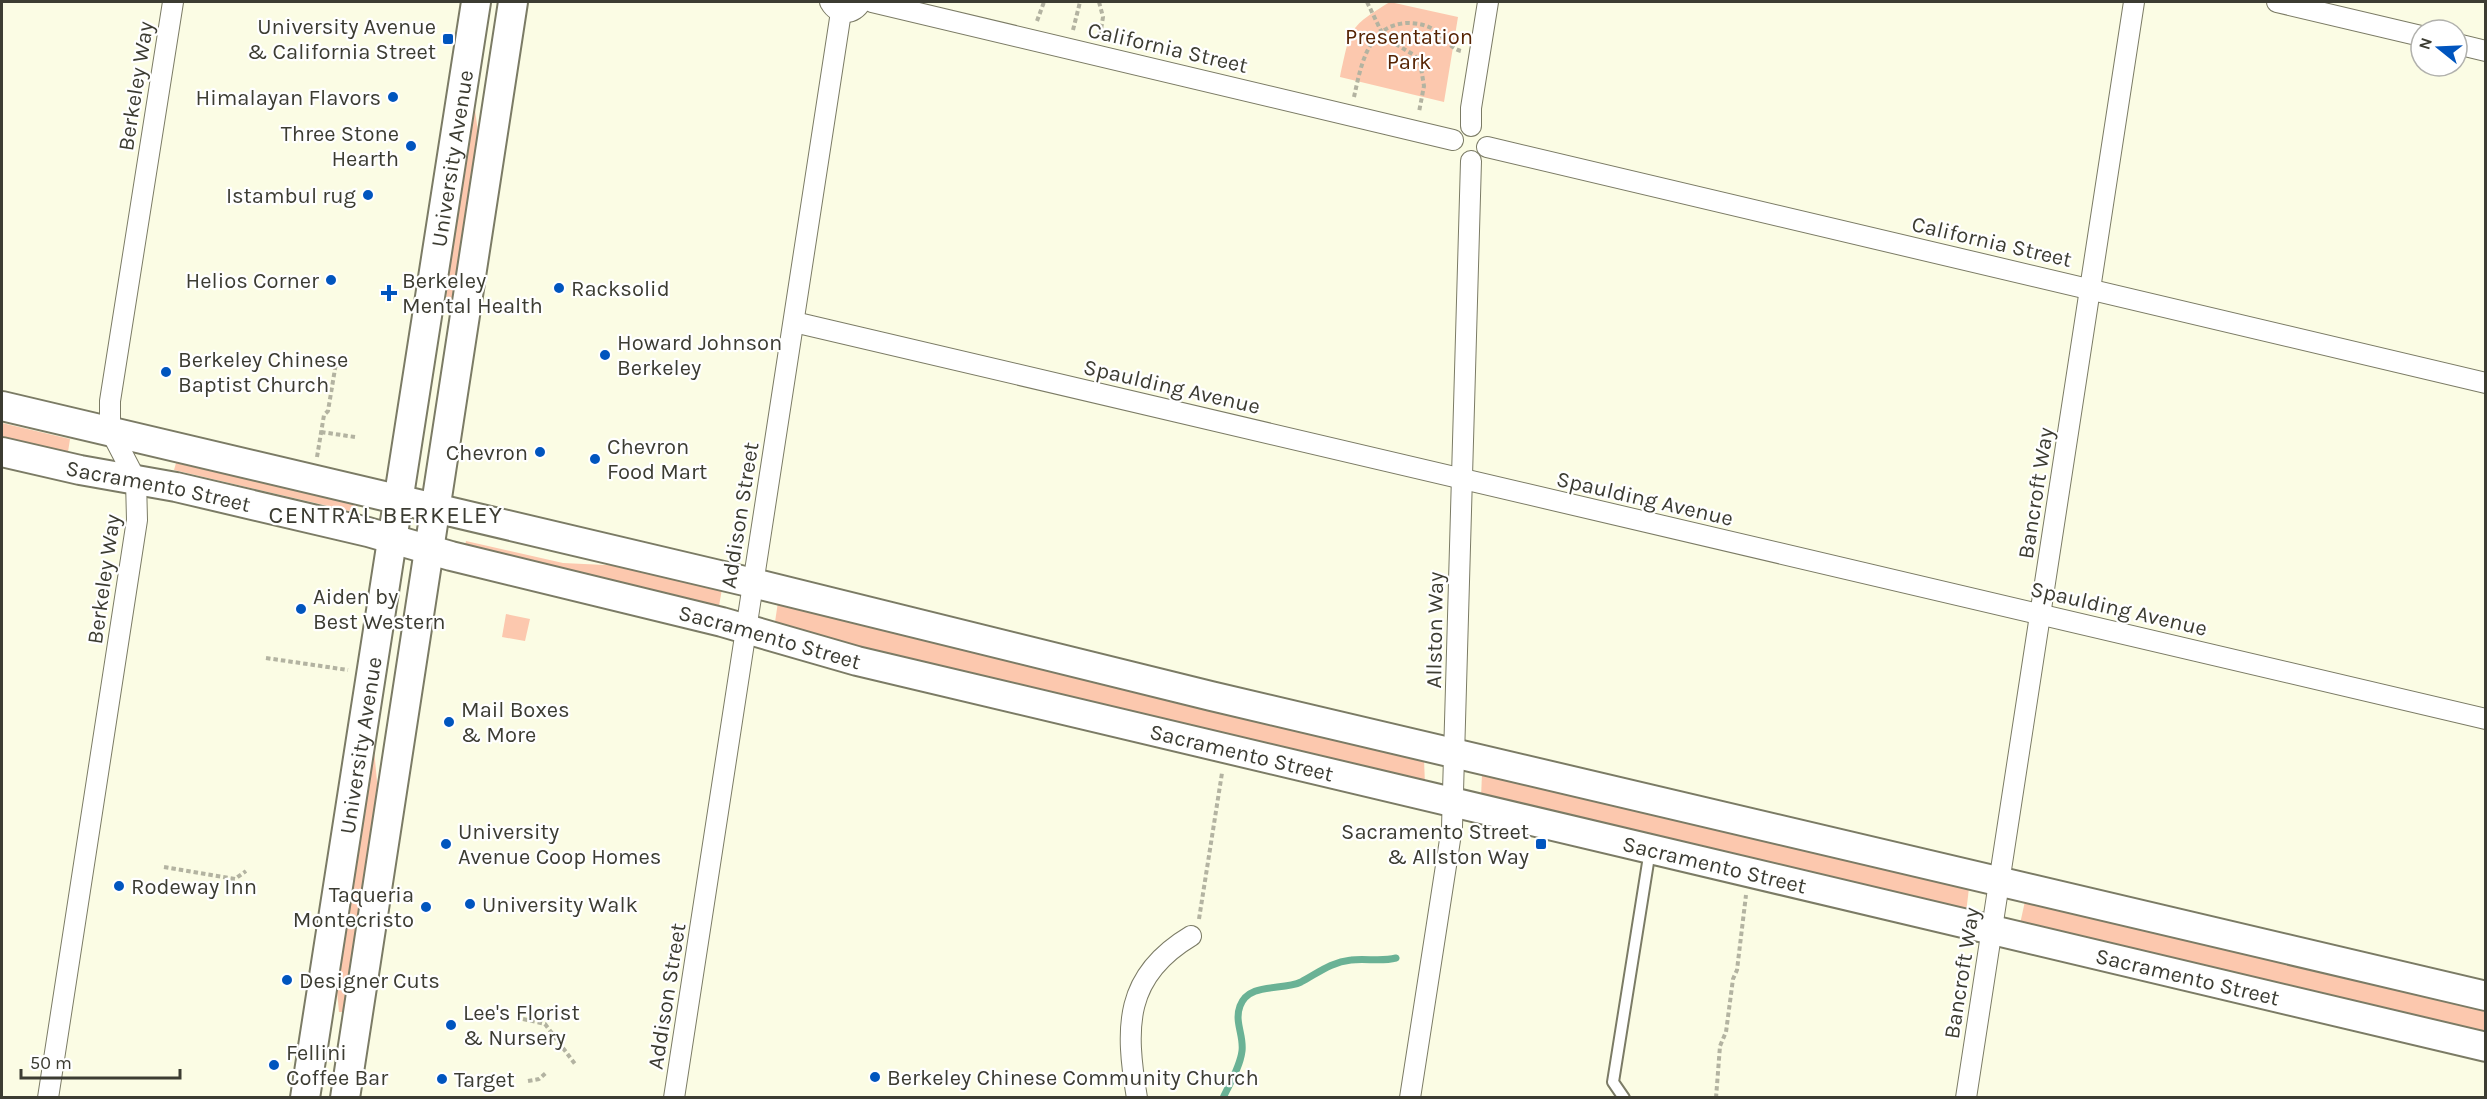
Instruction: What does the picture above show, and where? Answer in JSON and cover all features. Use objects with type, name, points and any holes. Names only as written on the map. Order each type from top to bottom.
[{"type":"street","name":"Berkeley Way","points":[[48,1098],[137,520],[136,480],[110,430],[110,401],[173,2]]},
{"type":"street","name":"University Avenue","points":[[305,1098],[476,2]]},
{"type":"street","name":"University Avenue","points":[[345,1098],[513,2]]},
{"type":"street","points":[[836,7],[852,11],[861,2]]},
{"type":"street","name":"California Street","points":[[872,2],[1453,140]]},
{"type":"street","points":[[1471,126],[1471,108],[1488,2]]},
{"type":"street","name":"Bancroft Way","points":[[1966,1098],[2134,2]]},
{"type":"street","points":[[2277,2],[2409,33]]},
{"type":"street","name":"Addison Street","points":[[674,1098],[794,322],[836,7]]},
{"type":"street","points":[[2469,47],[2486,51]]},
{"type":"street","points":[[1471,126],[1484,133],[1486,147],[1481,157],[1471,161],[1457,155],[1453,140],[1460,130],[1471,126]]},
{"type":"street","name":"California Street","points":[[1486,147],[2486,382]]},
{"type":"street","name":"Allston Way","points":[[1410,1098],[1452,828],[1471,161]]},
{"type":"street","name":"Spaulding Avenue","points":[[794,322],[2486,719]]},
{"type":"street","name":"Sacramento Street","points":[[2,406],[753,583],[926,628],[2486,996]]},
{"type":"street","name":"Sacramento Street","points":[[2,452],[243,502],[747,629],[857,661],[2486,1047]]},
{"type":"street","points":[[1137,1098],[1129,1049],[1130,1019],[1138,992],[1150,969],[1169,950],[1191,936]]},
{"type":"lane","points":[[1624,1098],[1613,1082],[1650,850]]},
{"type":"path","points":[[1069,48],[1080,2]]},
{"type":"path","points":[[1096,54],[1103,24],[1099,2]]},
{"type":"path","points":[[1367,2],[1384,37],[1414,55],[1422,68],[1424,86],[1414,131]]},
{"type":"path","points":[[1350,115],[1362,61],[1374,39],[1396,24],[1422,24],[1439,33],[1454,50],[1479,55]]},
{"type":"path","points":[[313,480],[337,357]]},
{"type":"path","points":[[321,432],[355,437]]},
{"type":"path","points":[[266,658],[370,674]]},
{"type":"path","points":[[1191,936],[1202,913],[1226,749]]},
{"type":"path","points":[[164,867],[235,879],[246,872]]},
{"type":"path","points":[[1716,1098],[1720,1046],[1726,1032],[1733,979],[1737,970],[1749,874]]},
{"type":"path","points":[[523,1019],[545,1024],[575,1064]]},
{"type":"path","points":[[528,1081],[539,1079],[547,1072]]},
{"type":"green space","name":"Presentation Park","points":[[1390,2],[1458,17],[1444,102],[1340,77],[1346,49],[1353,31],[1358,24]]},
{"type":"green space","points":[[474,102],[479,140],[452,313],[448,312],[445,283]]},
{"type":"green space","points":[[2,423],[70,439],[68,452],[60,453],[2,442]]},
{"type":"green space","points":[[176,463],[356,504],[354,512],[174,470]]},
{"type":"green space","points":[[466,541],[563,563],[626,566],[722,589],[719,606],[716,608],[464,550]]},
{"type":"green space","points":[[778,602],[1424,759],[1425,785],[799,633],[775,622]]},
{"type":"green space","points":[[506,614],[530,619],[525,641],[502,637]]},
{"type":"green space","points":[[370,749],[374,749],[378,792],[343,1012],[339,1012],[336,981]]},
{"type":"green space","points":[[1482,774],[1969,888],[1966,913],[1481,797]]},
{"type":"green space","points":[[2025,901],[2485,1009],[2485,1038],[2020,924]]},
{"type":"waterway","points":[[1223,1098],[1241,1057],[1242,1039],[1238,1012],[1244,998],[1258,990],[1293,985],[1344,961],[1396,958]]},
{"type":"place","name":"University Avenue & California Street","points":[[448,39]]},
{"type":"place","name":"Himalayan Flavors","points":[[393,97]]},
{"type":"place","name":"Three Stone Hearth","points":[[411,146]]},
{"type":"place","name":"Istambul rug","points":[[368,195]]},
{"type":"place","name":"Helios Corner","points":[[331,280]]},
{"type":"place","name":"Racksolid","points":[[559,288]]},
{"type":"place","name":"Berkeley Mental Health","points":[[389,293]]},
{"type":"place","name":"Howard Johnson Berkeley","points":[[605,355]]},
{"type":"place","name":"Berkeley Chinese Baptist Church","points":[[166,372]]},
{"type":"place","name":"Chevron","points":[[540,452]]},
{"type":"place","name":"Chevron Food Mart","points":[[595,459]]},
{"type":"place","name":"Aiden by Best Western","points":[[301,609]]},
{"type":"place","name":"Mail Boxes & More","points":[[449,722]]},
{"type":"place","name":"University Avenue Coop Homes","points":[[446,844]]},
{"type":"place","name":"Sacramento Street & Allston Way","points":[[1541,844]]},
{"type":"place","name":"Rodeway Inn","points":[[119,886]]},
{"type":"place","name":"University Walk","points":[[470,904]]},
{"type":"place","name":"Taqueria Montecristo","points":[[426,907]]},
{"type":"place","name":"Designer Cuts","points":[[287,980]]},
{"type":"place","name":"Lee's Florist & Nursery","points":[[451,1025]]},
{"type":"place","name":"Fellini Coffee Bar","points":[[274,1065]]},
{"type":"place","name":"Berkeley Chinese Community Church","points":[[875,1077]]},
{"type":"place","name":"Target","points":[[442,1079]]},
{"type":"district","name":"CENTRAL BERKELEY","points":[[386,515]]}]
